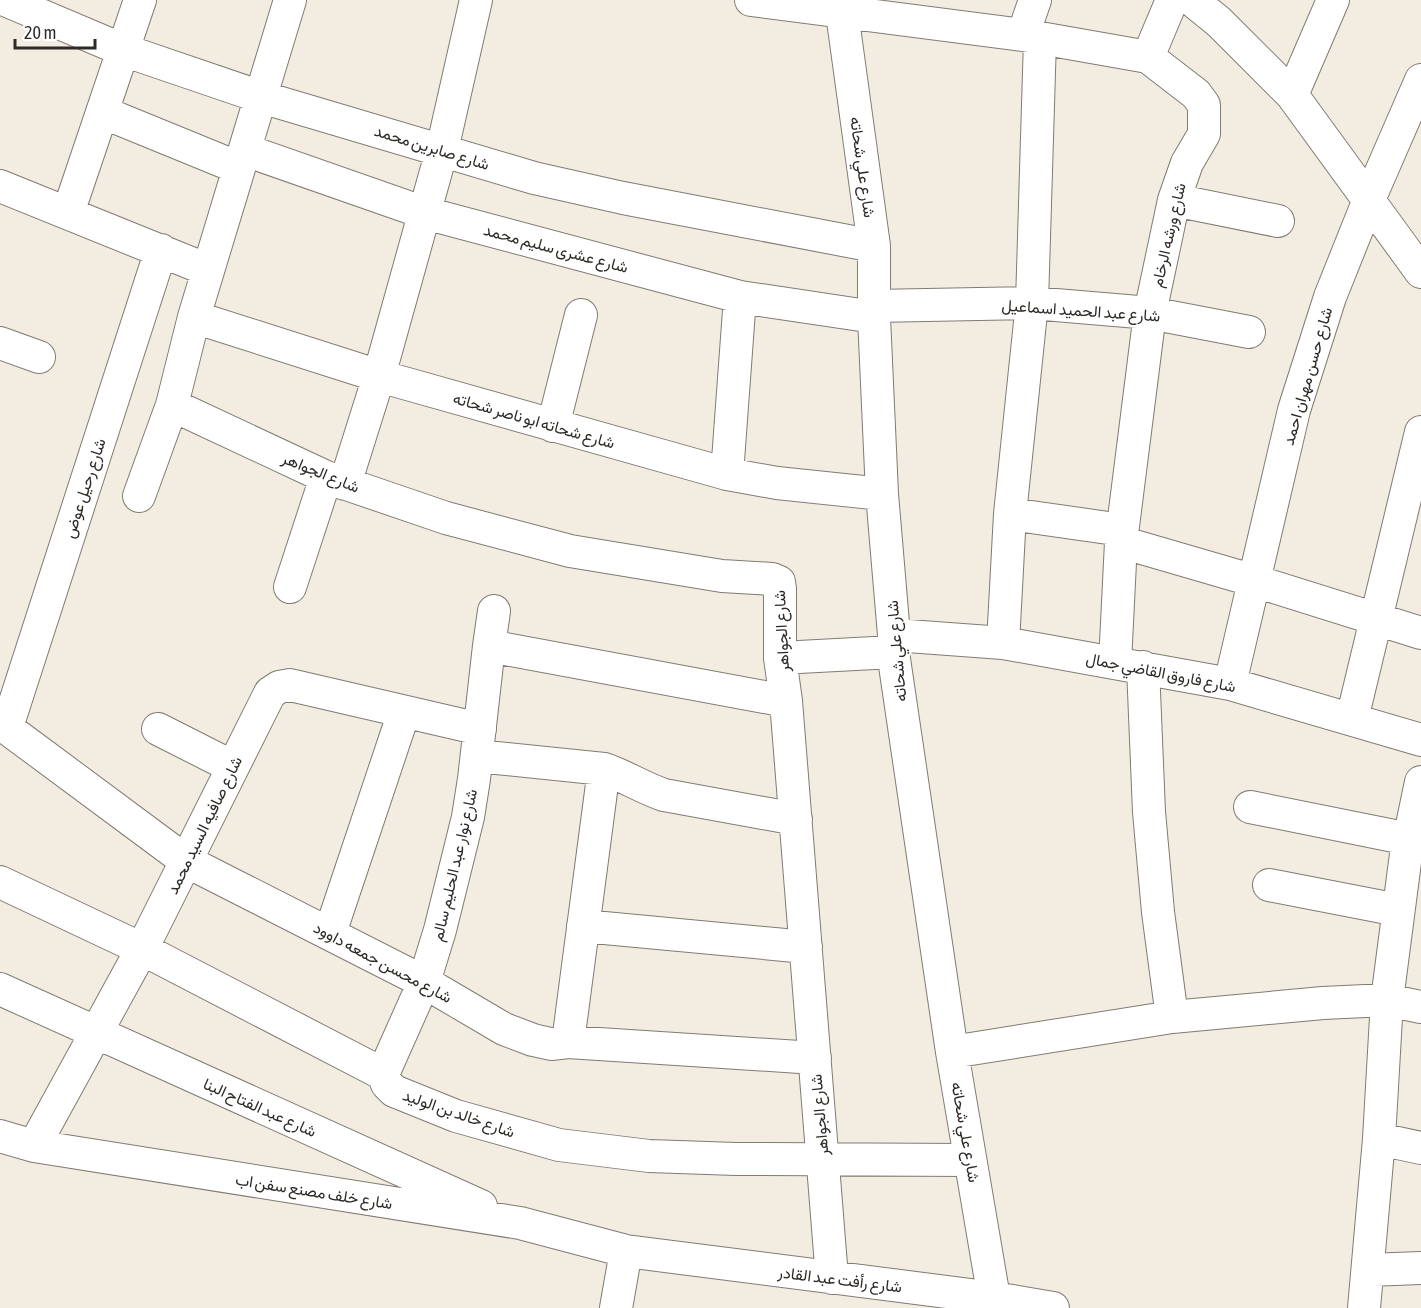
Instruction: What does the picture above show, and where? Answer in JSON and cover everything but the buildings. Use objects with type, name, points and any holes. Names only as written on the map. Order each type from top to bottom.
[{"type":"street","name":"شارع صابرين محمد","points":[[5,0],[123,50],[261,97],[534,178],[623,198],[874,246]]},
{"type":"street","points":[[68,213],[140,0]]},
{"type":"street","points":[[140,496],[172,405],[194,317],[291,0]]},
{"type":"street","points":[[290,587],[379,376],[442,150],[476,0]]},
{"type":"street","name":"شارع ورشه الرخام","points":[[751,0],[841,6],[1148,57],[1196,94],[1204,105],[1204,134],[1186,163],[1173,200],[1150,313],[1121,536],[1129,665],[1149,812],[1158,912],[1172,1017]]},
{"type":"street","points":[[1003,644],[1010,514],[1032,303],[1031,37],[1035,0]]},
{"type":"street","points":[[1148,57],[1172,0]]},
{"type":"street","points":[[1192,0],[1219,22],[1292,95],[1421,272]]},
{"type":"street","points":[[1292,95],[1333,0]]},
{"type":"street","name":"شارع علي شحاته","points":[[841,6],[874,246],[874,311],[882,494],[894,643],[952,1052],[994,1299]]},
{"type":"street","name":"شارع حسن مهران احمد","points":[[1230,684],[1294,410],[1330,297],[1421,80]]},
{"type":"street","name":"شارع عشرى سليم محمد","points":[[102,112],[242,159],[425,213],[740,297],[874,311]]},
{"type":"street","points":[[0,186],[208,270]]},
{"type":"street","points":[[1173,200],[1278,221]]},
{"type":"street","name":"شارع رحيل عوض","points":[[3,725],[161,250]]},
{"type":"street","points":[[728,474],[740,297]]},
{"type":"street","name":"شارع عبد الحميد اسماعيل","points":[[874,311],[1032,303],[1150,313],[1249,332]]},
{"type":"street","points":[[553,426],[581,315]]},
{"type":"street","name":"شارع شحاته ابو ناصر شحاته","points":[[194,317],[379,376],[728,474],[777,483],[882,494]]},
{"type":"street","points":[[0,343],[39,357]]},
{"type":"street","name":"شارع الجواهر","points":[[172,405],[336,481],[446,518],[570,551],[722,576],[772,579],[779,582],[780,658],[786,700],[796,819],[832,1278]]},
{"type":"street","points":[[1352,719],[1376,619],[1411,516],[1421,432]]},
{"type":"street","points":[[1010,514],[1121,536],[1421,633]]},
{"type":"street","name":"شارع نوار عبد الحليم سالم","points":[[383,1074],[424,982],[440,930],[468,817],[494,611]]},
{"type":"street","name":"شارع فاروق القاضي جمال","points":[[780,658],[894,643],[1003,644],[1230,684],[1421,740]]},
{"type":"street","points":[[489,646],[786,700]]},
{"type":"street","name":"شارع صافيه السيد محمد","points":[[34,1146],[142,950],[265,702],[270,693],[279,687],[290,685],[404,712],[478,742],[604,769],[664,795],[796,819]]},
{"type":"street","points":[[330,933],[404,712]]},
{"type":"street","name":"شارع محسن جمعه داوود","points":[[3,725],[186,861],[424,982],[504,1029],[551,1044],[568,1042],[815,1058]]},
{"type":"street","points":[[158,729],[233,767]]},
{"type":"street","points":[[568,1042],[604,769]]},
{"type":"street","points":[[1364,1308],[1379,1139],[1387,1000],[1398,910],[1412,850],[1421,782]]},
{"type":"street","points":[[1250,807],[1412,850]]},
{"type":"street","name":"شارع خالد بن الوليد","points":[[0,882],[142,950],[383,1074],[387,1084],[394,1091],[456,1116],[559,1145],[649,1156],[736,1159],[970,1160]]},
{"type":"street","points":[[1269,885],[1398,910]]},
{"type":"street","points":[[583,926],[806,947]]},
{"type":"street","name":"شارع عبد الفتاح البنا","points":[[0,989],[520,1224]]},
{"type":"street","points":[[952,1052],[1172,1017],[1323,1003],[1387,1000],[1421,1007]]},
{"type":"street","name":"شارع خلف مصنع سفن اب","points":[[0,1136],[34,1146],[520,1224],[626,1251]]},
{"type":"street","points":[[1379,1139],[1421,1148]]},
{"type":"street","points":[[616,1308],[626,1251]]},
{"type":"street","name":"شارع رأفت عبد القادر","points":[[626,1251],[1053,1308]]},
{"type":"street","points":[[1368,1270],[1421,1268]]}]
